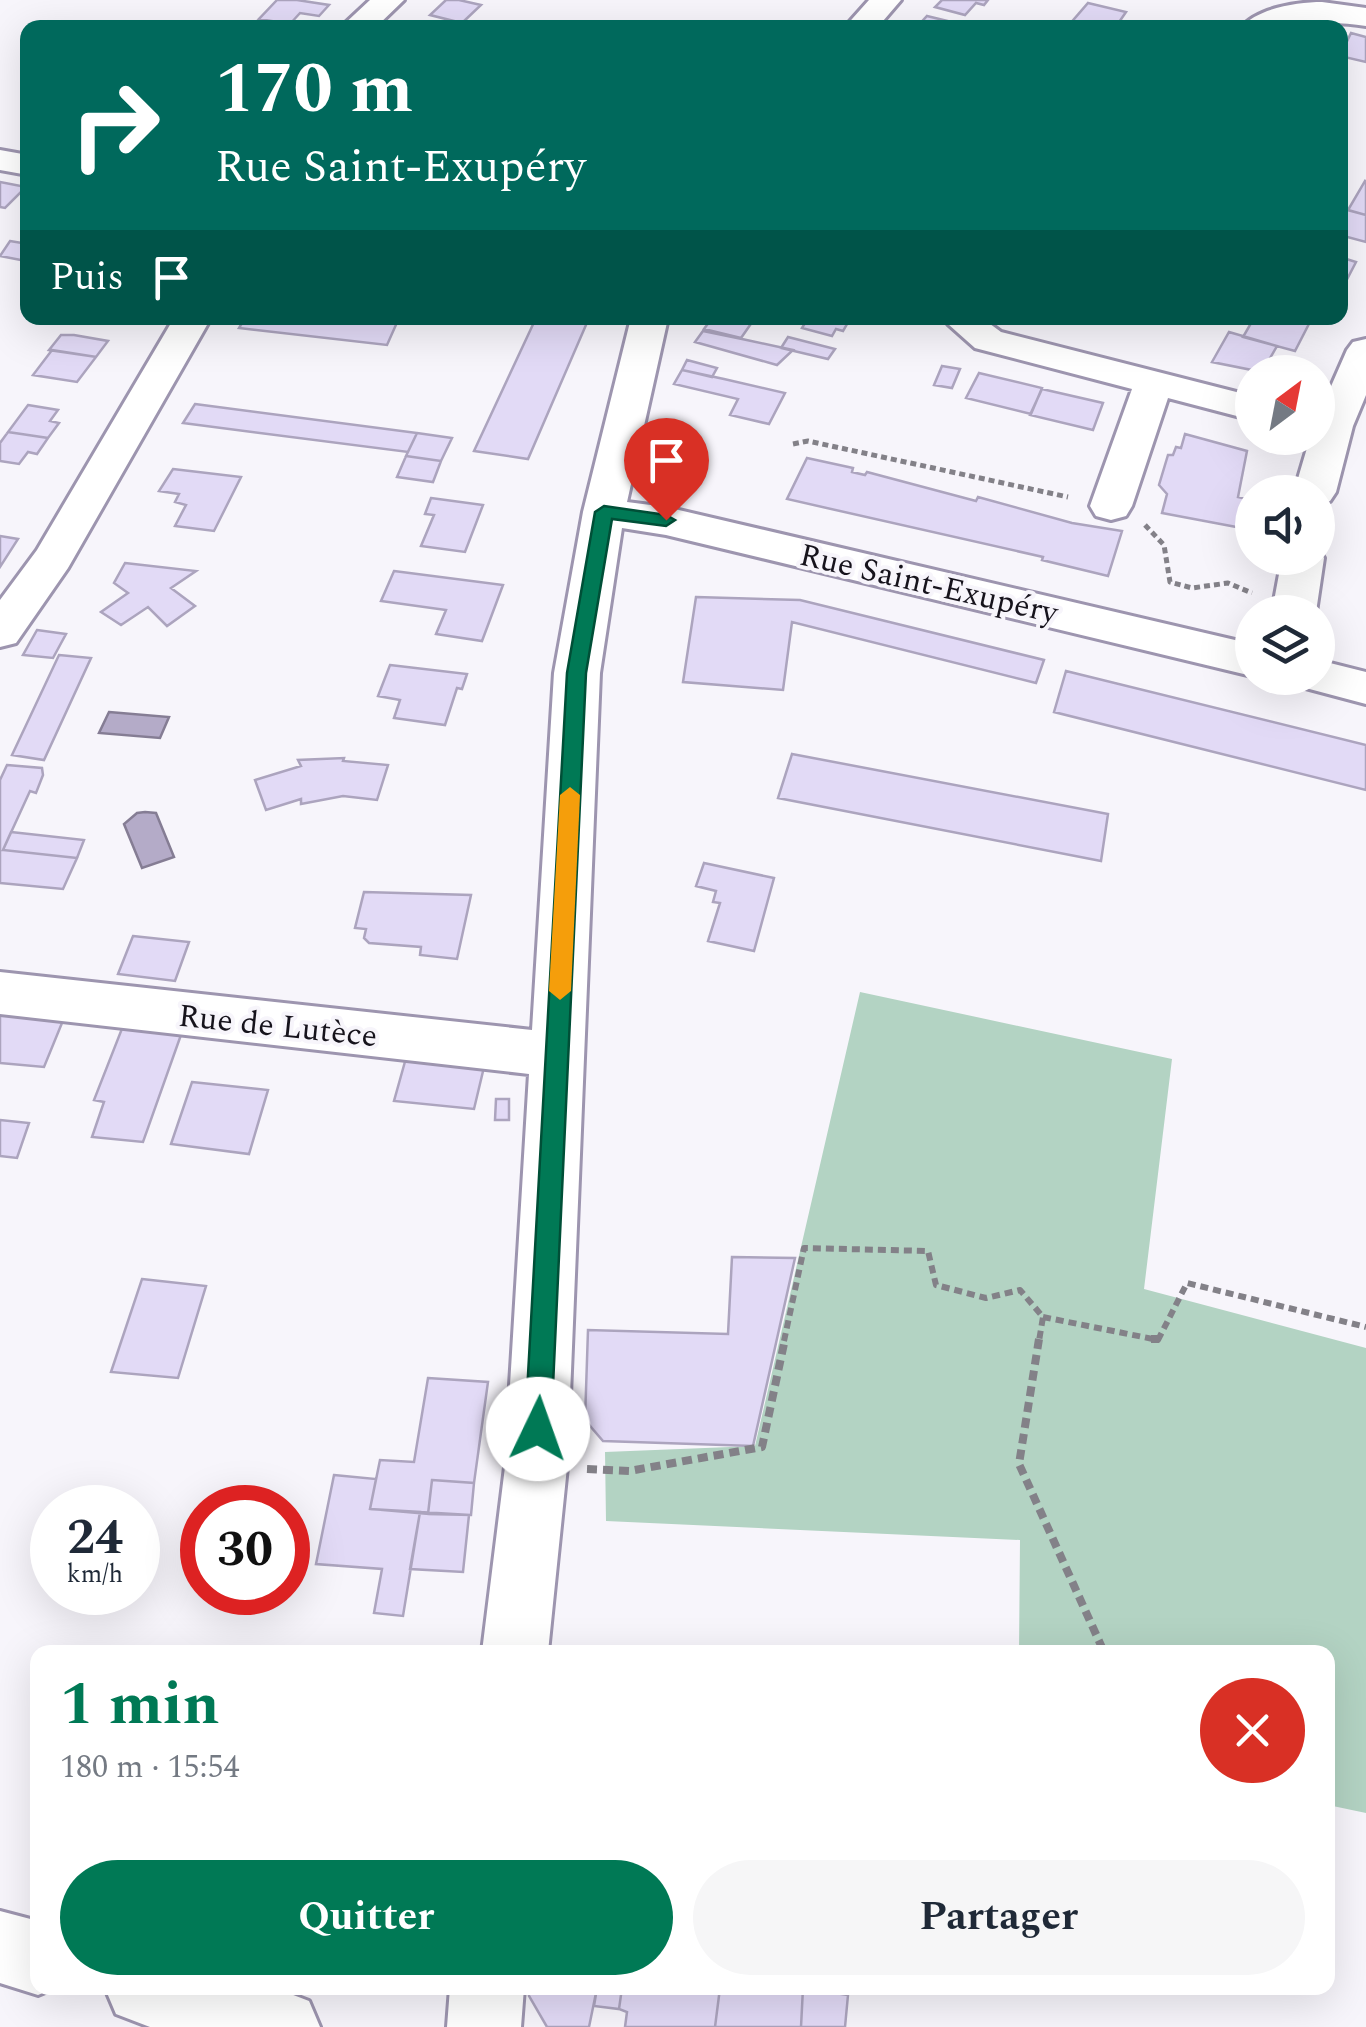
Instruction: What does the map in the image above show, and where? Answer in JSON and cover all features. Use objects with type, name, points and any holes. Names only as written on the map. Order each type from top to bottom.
[{"type":"street","points":[[365,20],[389,0]]},
{"type":"street","points":[[867,20],[886,0]]},
{"type":"street","points":[[1274,20],[1312,8],[1366,18]]},
{"type":"street","points":[[0,632],[53,558],[188,325]]},
{"type":"street","points":[[515,1645],[536,1467],[576,673],[604,512],[647,325]]},
{"type":"street","points":[[969,325],[988,340],[1235,404]]},
{"type":"street","points":[[1335,406],[1366,350]]},
{"type":"street","points":[[1111,506],[1153,384]]},
{"type":"street","name":"Rue Saint-Exupéry","points":[[604,512],[666,520],[1235,656]]},
{"type":"street","points":[[1335,680],[1366,688]]},
{"type":"street","name":"Rue de Lutèce","points":[[0,993],[556,1055]]},
{"type":"street","points":[[0,1947],[30,1956]]},
{"type":"street","points":[[167,1995],[283,2027]]},
{"type":"street","points":[[484,2027],[486,1995]]},
{"type":"path","points":[[793,444],[808,442],[1111,506],[1157,533],[1166,547],[1170,582],[1192,588],[1228,583],[1255,595]]},
{"type":"path","points":[[536,1467],[629,1470],[762,1447],[804,1248],[928,1252],[936,1285],[986,1298],[1020,1290],[1043,1317],[1158,1340],[1186,1282],[1366,1327]]},
{"type":"path","points":[[1043,1317],[1019,1464],[1101,1645]]},
{"type":"green space","points":[[860,992],[1172,1059],[1144,1289],[1366,1348],[1366,1813],[1335,1806],[1335,1645],[1019,1645],[1020,1540],[606,1521],[605,1452],[755,1446]]},
{"type":"shaded area","points":[[109,712],[169,717],[160,738],[99,733]]},
{"type":"shaded area","points":[[137,813],[156,813],[174,857],[142,868],[124,824]]},
{"type":"building","points":[[277,0],[329,5],[319,16],[300,13],[294,20],[259,19]]},
{"type":"building","points":[[446,0],[481,5],[465,20],[430,15]]},
{"type":"building","points":[[942,0],[988,0],[984,5],[976,3],[965,15],[935,7]]},
{"type":"building","points":[[1088,3],[1126,12],[1120,20],[1073,20]]},
{"type":"building","points":[[1351,33],[1366,37],[1366,62],[1348,58]]},
{"type":"building","points":[[0,182],[20,186],[20,193],[5,208],[0,207]]},
{"type":"building","points":[[1366,182],[1366,215],[1348,210]]},
{"type":"building","points":[[1348,210],[1366,215],[1366,242],[1348,237]]},
{"type":"building","points":[[10,241],[20,243],[20,260],[0,256]]},
{"type":"building","points":[[1348,260],[1356,262],[1348,277]]},
{"type":"building","points":[[241,325],[396,325],[387,345],[239,328]]},
{"type":"building","points":[[533,325],[586,325],[528,459],[474,451]]},
{"type":"building","points":[[707,325],[750,325],[741,338],[704,329]]},
{"type":"building","points":[[846,325],[843,331],[836,329],[832,336],[802,328]]},
{"type":"building","points":[[1250,325],[1308,325],[1295,351],[1243,337]]},
{"type":"building","points":[[703,331],[793,350],[777,365],[695,342]]},
{"type":"building","points":[[1229,332],[1277,346],[1272,355],[1235,355],[1235,367],[1212,362]]},
{"type":"building","points":[[61,335],[108,341],[96,357],[49,350]]},
{"type":"building","points":[[788,337],[835,349],[828,359],[781,348]]},
{"type":"building","points":[[52,350],[96,357],[77,382],[33,375]]},
{"type":"building","points":[[687,360],[717,368],[712,377],[682,370]]},
{"type":"building","points":[[942,366],[960,369],[952,388],[934,385]]},
{"type":"building","points":[[682,370],[785,393],[769,424],[730,415],[738,399],[674,384]]},
{"type":"building","points":[[979,373],[1042,388],[1031,414],[966,398]]},
{"type":"building","points":[[1042,389],[1103,403],[1093,430],[1030,415]]},
{"type":"building","points":[[195,404],[417,433],[408,452],[183,423]]},
{"type":"building","points":[[28,405],[58,410],[50,421],[59,423],[48,438],[8,432]]},
{"type":"building","points":[[8,432],[48,438],[37,454],[28,452],[19,464],[0,461],[0,443]]},
{"type":"building","points":[[417,433],[452,438],[441,461],[406,456]]},
{"type":"building","points":[[1185,434],[1235,448],[1235,455],[1246,455],[1242,475],[1235,475],[1235,527],[1162,513],[1167,494],[1159,485],[1168,455],[1173,455],[1176,447],[1181,448]]},
{"type":"building","points":[[406,456],[441,461],[433,482],[397,477]]},
{"type":"building","points":[[807,458],[976,501],[978,497],[1072,523],[1122,531],[1108,576],[1042,560],[1043,557],[787,499]]},
{"type":"building","points":[[173,469],[241,477],[214,531],[175,526],[186,505],[175,502],[179,494],[159,491]]},
{"type":"building","points":[[431,498],[483,505],[465,552],[421,546],[434,515],[425,514]]},
{"type":"building","points":[[0,536],[18,539],[0,567]]},
{"type":"building","points":[[125,563],[196,571],[171,588],[195,606],[167,626],[148,607],[121,625],[101,612],[128,593],[114,583]]},
{"type":"building","points":[[394,571],[503,585],[482,641],[436,634],[446,610],[381,601]]},
{"type":"building","points":[[696,597],[800,600],[1044,660],[1036,683],[792,622],[783,690],[683,682]]},
{"type":"building","points":[[37,630],[66,634],[53,658],[23,655]]},
{"type":"building","points":[[59,655],[91,658],[44,760],[12,755]]},
{"type":"building","points":[[390,665],[467,674],[462,689],[457,688],[445,725],[394,718],[400,700],[378,696]]},
{"type":"building","points":[[1066,671],[1366,745],[1366,790],[1054,712]]},
{"type":"building","points":[[792,754],[1108,814],[1101,861],[778,798]]},
{"type":"building","points":[[344,758],[343,761],[388,765],[377,800],[343,796],[301,804],[301,799],[266,810],[255,780],[301,766],[298,760]]},
{"type":"building","points":[[7,765],[42,768],[43,775],[36,793],[30,791],[3,850],[77,858],[63,889],[0,883],[0,780]]},
{"type":"building","points":[[11,832],[84,840],[77,858],[3,850]]},
{"type":"building","points":[[704,863],[774,878],[754,951],[708,941],[720,903],[713,902],[716,891],[696,886]]},
{"type":"building","points":[[364,892],[471,895],[457,959],[420,955],[421,947],[369,943],[364,938],[366,929],[355,928]]},
{"type":"building","points":[[133,936],[189,942],[175,981],[118,974]]},
{"type":"building","points":[[0,1011],[64,1018],[44,1067],[0,1063]]},
{"type":"building","points":[[123,1026],[182,1032],[143,1142],[92,1137],[104,1102],[94,1100]]},
{"type":"building","points":[[406,1058],[484,1067],[474,1109],[394,1101]]},
{"type":"building","points":[[192,1082],[268,1090],[249,1154],[171,1144]]},
{"type":"building","points":[[496,1099],[509,1099],[509,1120],[495,1120]]},
{"type":"building","points":[[0,1120],[29,1123],[17,1158],[0,1156]]},
{"type":"building","points":[[732,1257],[795,1258],[753,1446],[603,1441],[585,1420],[588,1330],[728,1334]]},
{"type":"building","points":[[142,1279],[206,1286],[178,1378],[111,1372]]},
{"type":"building","points":[[428,1378],[488,1382],[474,1483],[432,1480],[428,1514],[370,1509],[380,1460],[414,1462]]},
{"type":"building","points":[[334,1475],[376,1479],[370,1509],[420,1512],[403,1616],[374,1613],[382,1569],[316,1564]]},
{"type":"building","points":[[432,1480],[474,1483],[471,1515],[428,1514]]},
{"type":"building","points":[[420,1512],[469,1515],[463,1572],[410,1569]]},
{"type":"building","points":[[596,1995],[589,2027],[547,2027],[529,1996]]},
{"type":"building","points":[[596,1995],[621,1995],[619,2009],[594,2006]]},
{"type":"building","points":[[621,1995],[719,1995],[715,2027],[625,2027],[627,2012],[619,2009]]},
{"type":"building","points":[[719,1995],[803,1995],[801,2027],[715,2027]]},
{"type":"building","points":[[803,1995],[848,1995],[845,2027],[801,2027]]},
{"type":"slow traffic","points":[[560,991],[570,795]]},
{"type":"route","points":[[538,1429],[576,673],[604,512],[666,520]]}]
